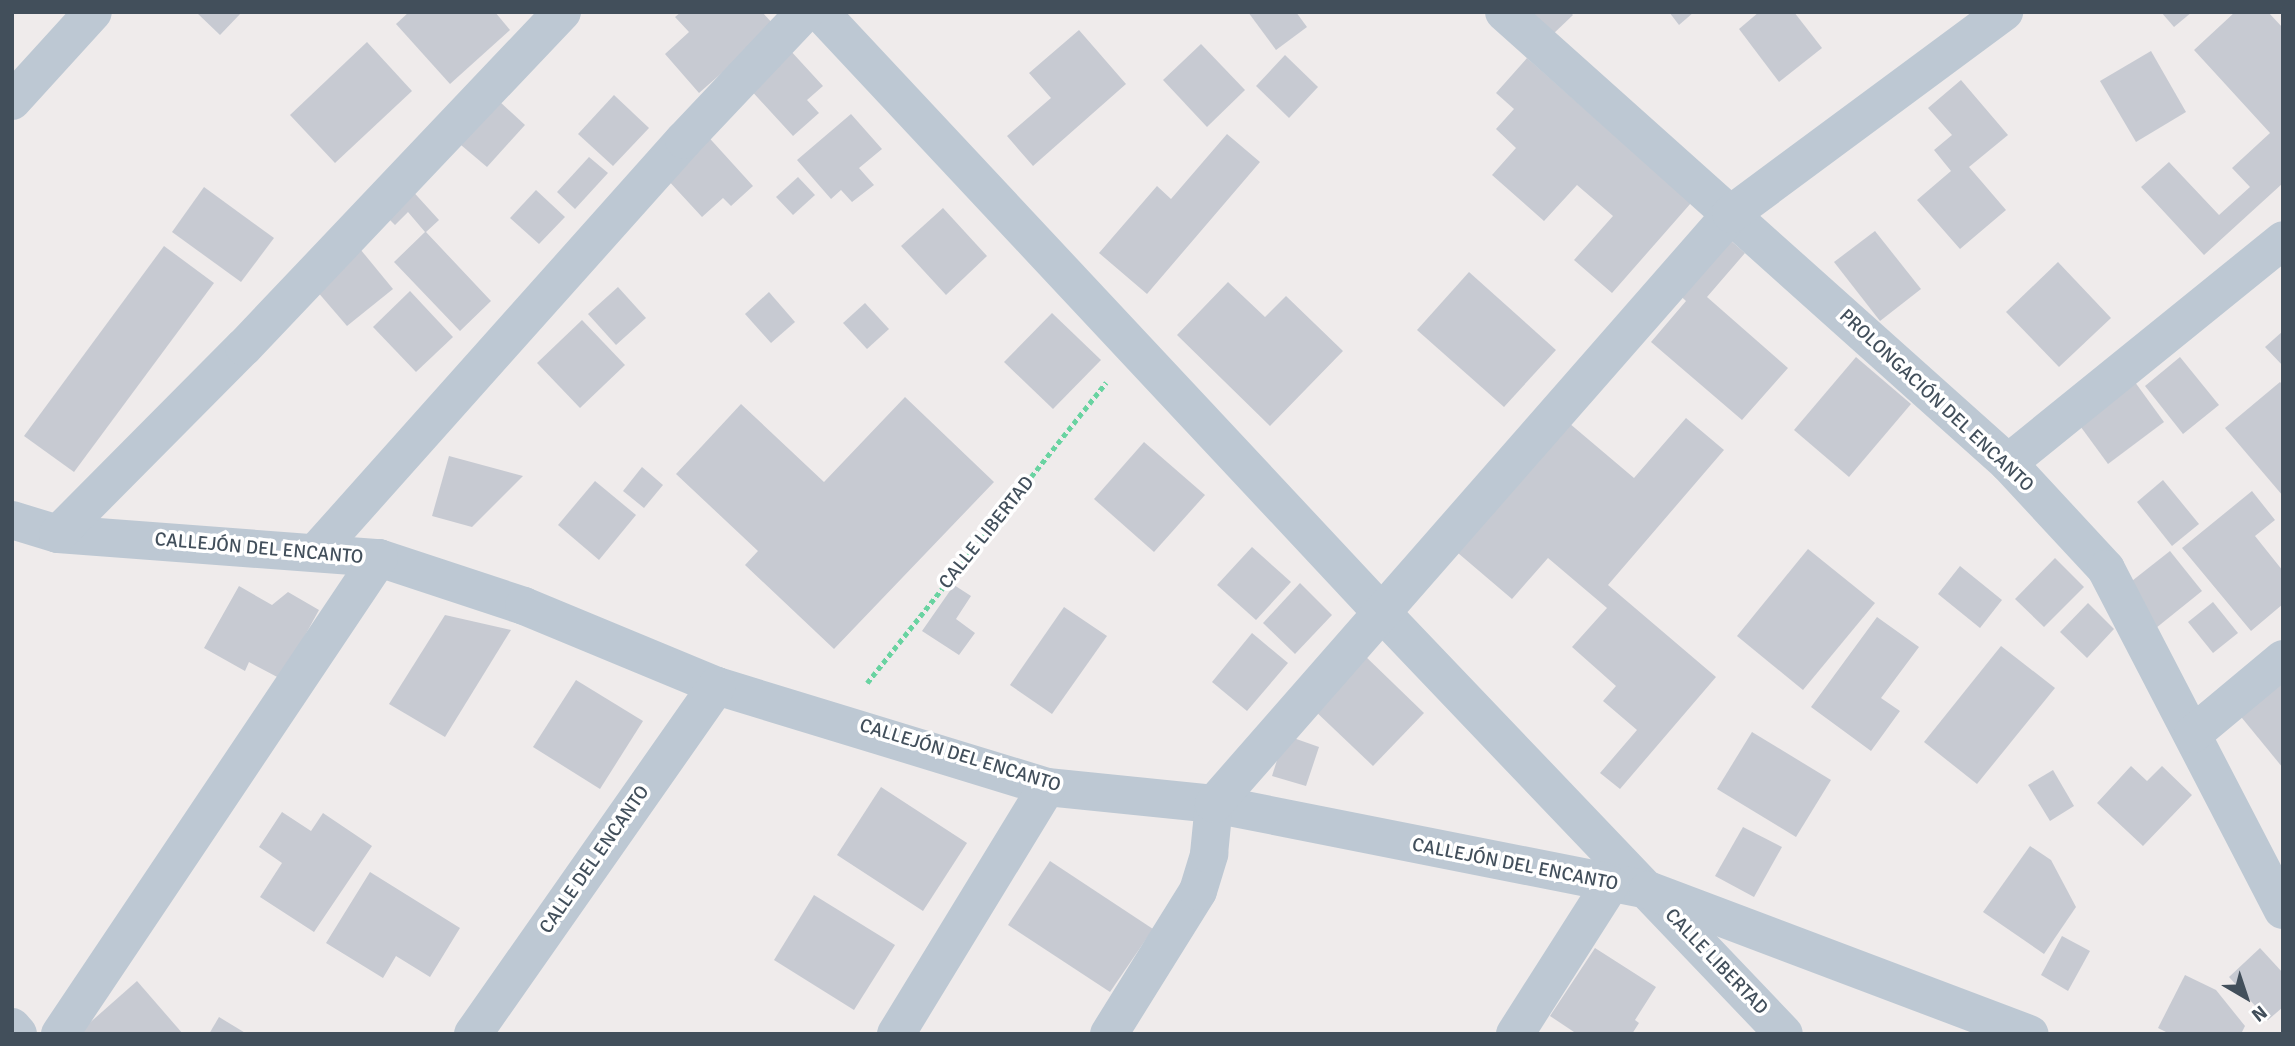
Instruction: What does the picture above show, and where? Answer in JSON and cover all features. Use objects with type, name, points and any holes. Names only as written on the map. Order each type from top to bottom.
[{"type":"street","points":[[12,101],[93,12]]},
{"type":"street","points":[[58,534],[244,347],[562,12]]},
{"type":"street","points":[[317,551],[684,140],[805,12]]},
{"type":"street","name":"CALLE LIBERTAD","points":[[820,12],[1384,615],[1784,1034]]},
{"type":"street","name":"PROLONGACIÓN DEL ENCANTO","points":[[1504,12],[2008,463],[2105,569],[2283,910]]},
{"type":"street","points":[[1109,1034],[1198,891],[1209,854],[1214,804],[1384,615],[1731,214],[2004,12]]},
{"type":"street","points":[[2008,463],[2283,240]]},
{"type":"street","name":"CALLEJÓN DEL ENCANTO","points":[[12,520],[58,534],[317,551],[379,558],[524,606],[717,685],[838,720],[1047,787],[1214,804],[1610,885],[1648,890],[2030,1034]]},
{"type":"street","points":[[60,1034],[379,558]]},
{"type":"street","points":[[2193,734],[2283,659]]},
{"type":"street","name":"CALLE DEL ENCANTO","points":[[473,1034],[717,685]]},
{"type":"street","points":[[896,1034],[1047,787]]},
{"type":"street","points":[[1515,1034],[1610,885]]},
{"type":"street","points":[[12,1027],[18,1034]]},
{"type":"path","name":"CALLE LIBERTAD","points":[[838,720],[1135,347]]},
{"type":"building","points":[[196,12],[242,12],[220,35]]},
{"type":"building","points":[[409,12],[495,12],[510,30],[450,84],[396,24]]},
{"type":"building","points":[[681,12],[762,12],[775,26],[699,93],[665,54],[689,32],[675,17]]},
{"type":"building","points":[[1248,12],[1296,12],[1307,27],[1276,50]]},
{"type":"building","points":[[1529,12],[1570,12],[1573,15],[1551,36]]},
{"type":"building","points":[[1669,12],[1694,12],[1679,25]]},
{"type":"building","points":[[1759,12],[1794,12],[1822,48],[1779,82],[1739,29]]},
{"type":"building","points":[[2161,12],[2192,12],[2174,27]]},
{"type":"building","points":[[2235,12],[2268,12],[2283,28],[2283,183],[2204,255],[2141,187],[2169,162],[2219,215],[2250,187],[2232,168],[2270,133],[2194,50]]},
{"type":"building","points":[[1079,30],[1126,84],[1033,166],[1007,136],[1051,98],[1029,73]]},
{"type":"building","points":[[367,42],[412,91],[335,163],[290,115]]},
{"type":"building","points":[[1201,44],[1245,90],[1207,127],[1163,80]]},
{"type":"building","points":[[789,49],[823,86],[807,100],[819,113],[793,136],[748,87]]},
{"type":"building","points":[[2151,51],[2186,112],[2136,142],[2100,81]]},
{"type":"building","points":[[1285,55],[1318,87],[1289,118],[1256,86]]},
{"type":"building","points":[[1527,58],[1691,203],[1612,293],[1574,260],[1613,216],[1577,185],[1544,221],[1492,175],[1516,148],[1496,129],[1514,109],[1496,93]]},
{"type":"building","points":[[1961,80],[2008,135],[1969,167],[2006,210],[1960,249],[1917,200],[1951,171],[1934,150],[1952,135],[1928,108]]},
{"type":"building","points":[[614,95],[649,128],[613,166],[578,134]]},
{"type":"building","points":[[499,101],[525,125],[487,167],[461,145]]},
{"type":"building","points":[[851,114],[882,149],[859,168],[874,185],[852,202],[841,190],[831,199],[797,160]]},
{"type":"building","points":[[703,131],[753,186],[731,206],[723,198],[702,217],[666,178]]},
{"type":"building","points":[[1227,134],[1260,162],[1147,294],[1099,253],[1157,186],[1171,199]]},
{"type":"building","points":[[589,157],[608,173],[575,209],[557,192]]},
{"type":"building","points":[[798,177],[815,195],[793,215],[776,197]]},
{"type":"building","points":[[408,186],[439,220],[426,232],[491,301],[460,331],[394,262],[425,232],[408,212],[395,225],[381,211]]},
{"type":"building","points":[[204,187],[274,238],[241,282],[172,232]]},
{"type":"building","points":[[536,190],[565,217],[539,244],[510,218]]},
{"type":"building","points":[[943,208],[987,256],[946,295],[901,246]]},
{"type":"building","points":[[1875,231],[1921,289],[1880,321],[1834,262]]},
{"type":"building","points":[[1723,234],[1745,253],[1707,297],[1788,368],[1742,420],[1651,342],[1686,301],[1674,290]]},
{"type":"building","points":[[356,244],[393,289],[347,326],[310,283]]},
{"type":"building","points":[[164,246],[214,283],[74,472],[24,436]]},
{"type":"building","points":[[2058,262],[2111,318],[2059,367],[2006,312]]},
{"type":"building","points":[[1469,272],[1556,350],[1504,407],[1417,330]]},
{"type":"building","points":[[1228,282],[1265,317],[1286,296],[1343,351],[1270,426],[1177,335]]},
{"type":"building","points":[[618,287],[646,318],[616,345],[588,314]]},
{"type":"building","points":[[410,291],[453,337],[416,372],[373,327]]},
{"type":"building","points":[[769,292],[795,322],[771,343],[745,314]]},
{"type":"building","points":[[865,303],[889,329],[867,349],[843,323]]},
{"type":"building","points":[[1052,313],[1101,360],[1053,409],[1004,362]]},
{"type":"building","points":[[582,320],[625,365],[580,408],[537,363]]},
{"type":"building","points":[[2283,331],[2283,366],[2265,347]]},
{"type":"building","points":[[1856,357],[1911,404],[1849,477],[1794,430]]},
{"type":"building","points":[[2180,357],[2219,405],[2183,434],[2145,386]]},
{"type":"building","points":[[2132,378],[2164,422],[2108,464],[2075,419]]},
{"type":"building","points":[[2280,382],[2283,385],[2283,496],[2225,428]]},
{"type":"building","points":[[905,397],[994,482],[834,649],[745,565],[758,551],[676,474],[741,404],[824,482]]},
{"type":"building","points":[[1686,418],[1724,450],[1608,585],[1716,677],[1620,789],[1600,773],[1637,730],[1603,701],[1616,686],[1572,647],[1607,608],[1548,558],[1512,599],[1458,553],[1569,423],[1634,478]]},
{"type":"building","points":[[1144,442],[1205,495],[1154,552],[1094,499]]},
{"type":"building","points":[[449,456],[523,476],[472,527],[432,516]]},
{"type":"building","points":[[642,467],[663,485],[644,508],[623,491]]},
{"type":"building","points":[[2163,480],[2199,524],[2172,546],[2137,502]]},
{"type":"building","points":[[595,481],[636,515],[599,560],[558,525]]},
{"type":"building","points":[[2252,491],[2275,520],[2255,536],[2283,571],[2283,604],[2251,631],[2182,548]]},
{"type":"building","points":[[1252,547],[1291,582],[1256,620],[1217,585]]},
{"type":"building","points":[[1808,549],[1875,603],[1803,690],[1737,636]]},
{"type":"building","points":[[2170,551],[2202,591],[2156,628],[2123,588]]},
{"type":"building","points":[[2055,558],[2084,587],[2044,627],[2015,599]]},
{"type":"building","points":[[1960,566],[2002,600],[1980,628],[1938,594]]},
{"type":"building","points":[[1300,583],[1332,615],[1295,654],[1263,623]]},
{"type":"building","points":[[954,585],[971,596],[956,619],[975,633],[959,655],[922,631]]},
{"type":"building","points":[[239,586],[272,605],[288,592],[319,610],[281,679],[249,662],[245,671],[204,648]]},
{"type":"building","points":[[2213,602],[2238,633],[2213,653],[2188,622]]},
{"type":"building","points":[[2088,603],[2114,629],[2087,658],[2060,632]]},
{"type":"building","points":[[1064,607],[1107,636],[1052,714],[1010,685]]},
{"type":"building","points":[[445,615],[511,630],[445,737],[389,704]]},
{"type":"building","points":[[1877,617],[1919,647],[1881,698],[1900,711],[1871,751],[1811,707]]},
{"type":"building","points":[[1252,633],[1288,663],[1247,711],[1212,682]]},
{"type":"building","points":[[2001,646],[2055,688],[1977,784],[1924,742]]},
{"type":"building","points":[[1363,654],[1424,713],[1373,766],[1312,708]]},
{"type":"building","points":[[2283,675],[2283,768],[2233,707]]},
{"type":"building","points":[[576,680],[643,721],[600,789],[533,747]]},
{"type":"building","points":[[1752,732],[1831,780],[1796,837],[1717,789]]},
{"type":"building","points":[[1285,735],[1319,747],[1306,786],[1272,776]]},
{"type":"building","points":[[2131,766],[2147,781],[2162,766],[2192,795],[2143,846],[2097,803]]},
{"type":"building","points":[[2053,770],[2074,806],[2050,821],[2028,785]]},
{"type":"building","points":[[881,787],[967,843],[923,911],[837,855]]},
{"type":"building","points":[[282,812],[311,831],[323,813],[372,846],[314,932],[260,897],[282,863],[259,847]]},
{"type":"building","points":[[1743,827],[1782,847],[1754,897],[1715,876]]},
{"type":"building","points":[[2030,846],[2051,860],[2076,907],[2044,954],[1983,912]]},
{"type":"building","points":[[1050,861],[1153,929],[1110,992],[1008,925]]},
{"type":"building","points":[[370,872],[460,928],[430,977],[396,956],[383,978],[326,943]]},
{"type":"building","points":[[814,895],[895,945],[854,1010],[774,960]]},
{"type":"building","points":[[2062,936],[2090,951],[2068,991],[2041,975]]},
{"type":"building","points":[[1595,948],[1656,987],[1635,1020],[1639,1023],[1632,1034],[1577,1034],[1550,1016]]},
{"type":"building","points":[[2260,948],[2283,973],[2283,1007],[2268,1020],[2229,977]]},
{"type":"building","points":[[2185,975],[2216,990],[2245,1026],[2241,1034],[2170,1034],[2158,1028]]},
{"type":"building","points":[[137,981],[183,1034],[77,1034]]},
{"type":"building","points":[[219,1017],[247,1034],[209,1034]]}]
